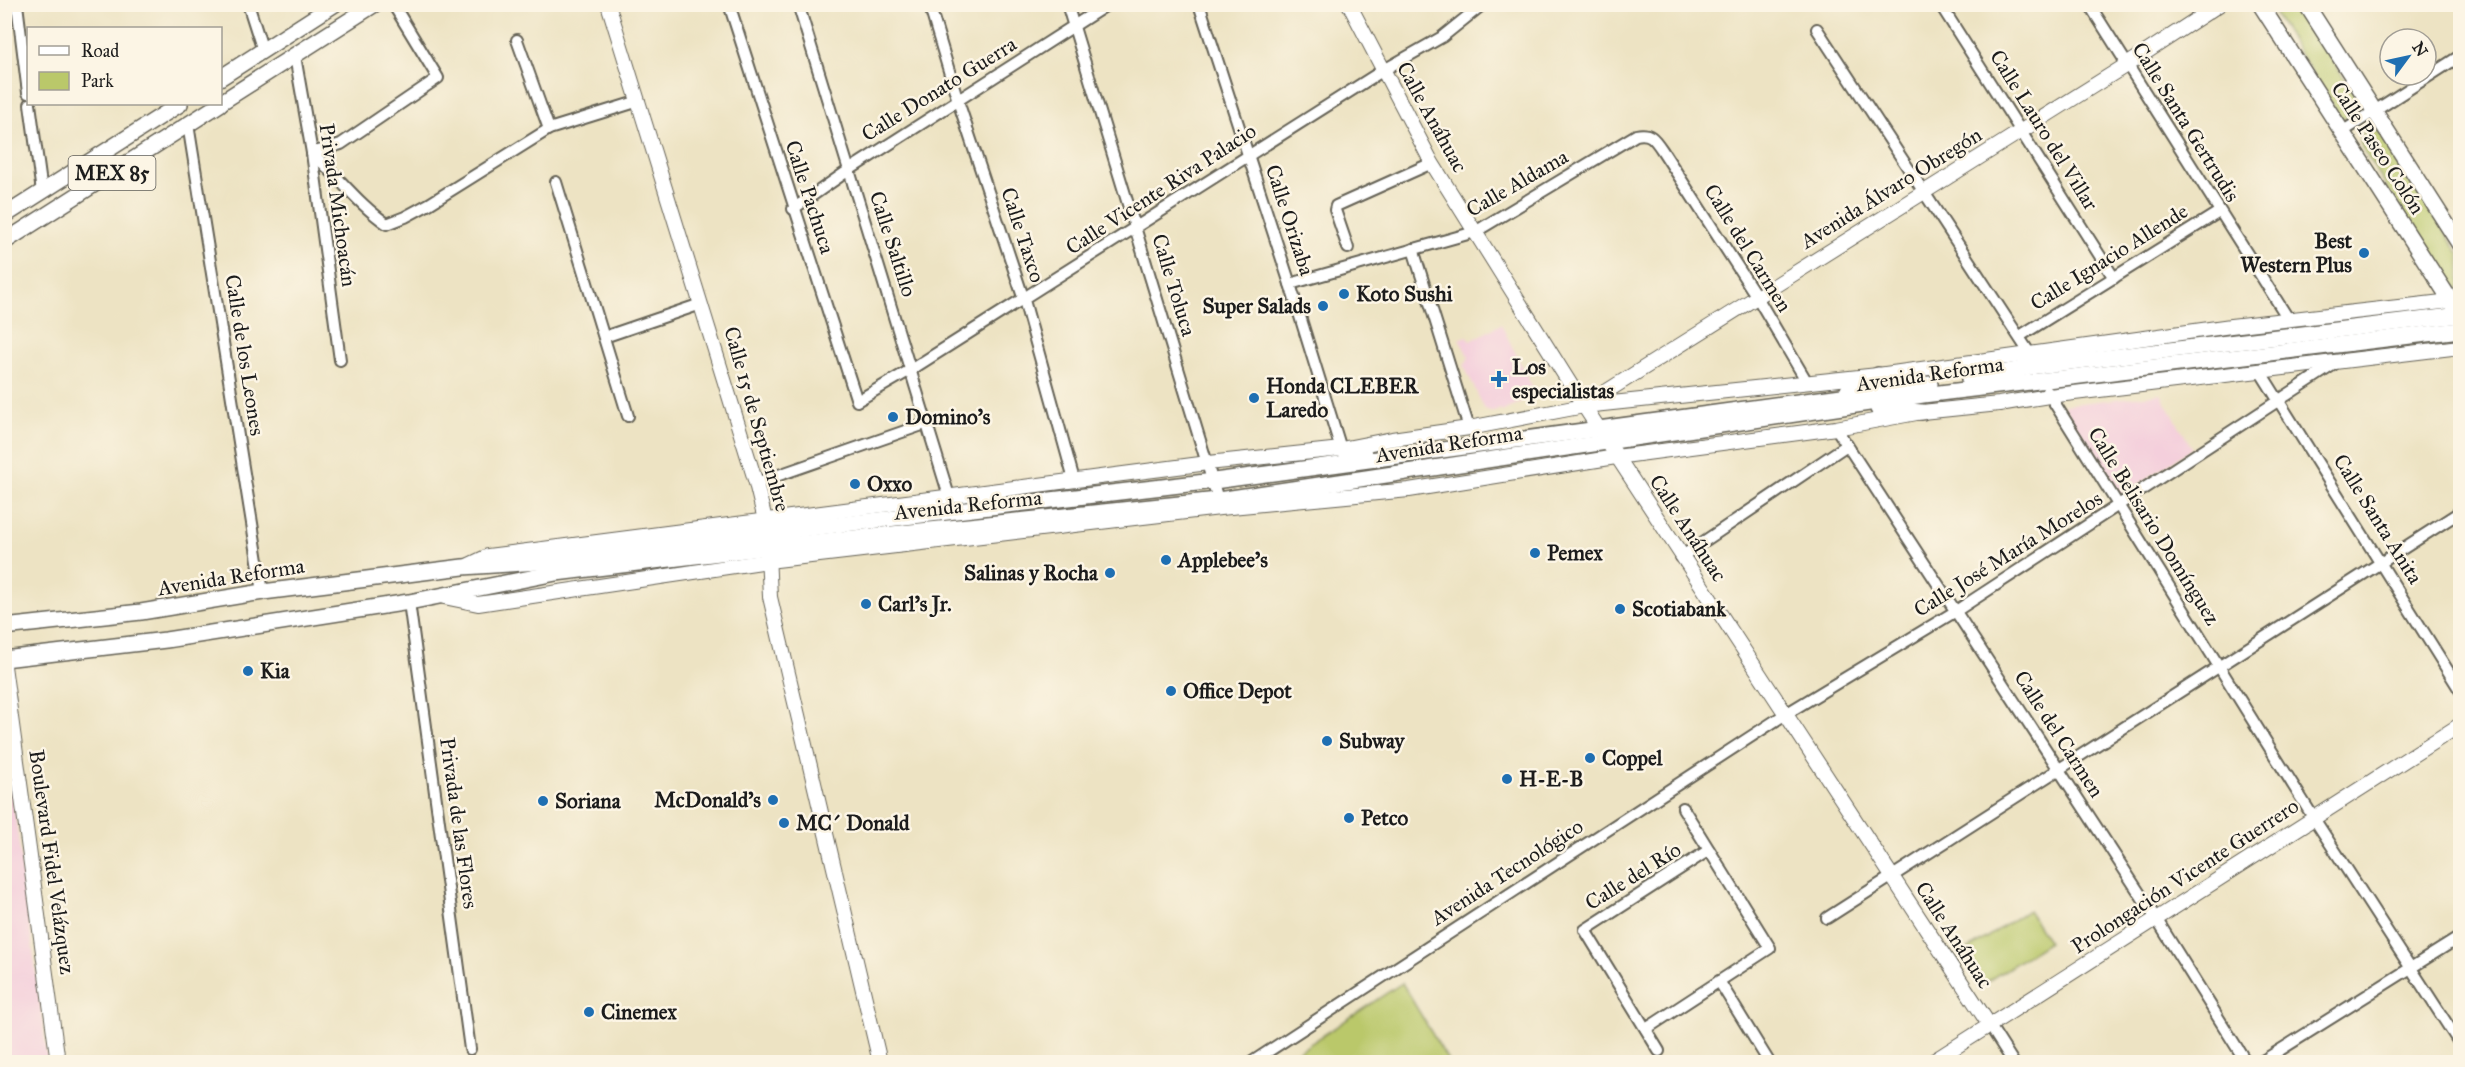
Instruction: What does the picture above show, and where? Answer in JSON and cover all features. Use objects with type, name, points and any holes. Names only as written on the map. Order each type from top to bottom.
[{"type":"main road","points":[[222,77],[335,4]]},
{"type":"main road","name":"MEX 85","points":[[222,102],[375,4]]},
{"type":"main road","name":"Calle Paseo Colón","points":[[2260,4],[2342,132],[2456,301],[2460,315]]},
{"type":"main road","name":"Calle Paseo Colón","points":[[2306,4],[2460,245]]},
{"type":"main road","name":"MEX 85","points":[[4,216],[178,105]]},
{"type":"main road","name":"MEX 85","points":[[4,242],[217,105]]},
{"type":"main road","name":"Avenida Reforma","points":[[4,660],[166,640],[444,597],[556,573],[768,540],[1381,458],[1602,434],[1843,401],[2037,366],[2460,315]]},
{"type":"main road","name":"Avenida Reforma","points":[[2037,366],[2460,330]]},
{"type":"main road","points":[[1843,401],[1878,375]]},
{"type":"main road","points":[[1843,401],[1922,412]]},
{"type":"main road","name":"Avenida Reforma","points":[[4,627],[141,612],[263,592],[464,567],[1219,504],[1602,434]]},
{"type":"main road","points":[[1341,449],[1358,456],[1372,455],[1381,458]]},
{"type":"street","points":[[17,4],[27,85]]},
{"type":"street","points":[[248,4],[263,51]]},
{"type":"street","points":[[312,153],[341,144],[438,78],[393,4]]},
{"type":"street","name":"Calle 15 de Septiembre","points":[[608,4],[756,483],[768,540],[770,597],[880,1062]]},
{"type":"street","name":"Calle Pachuca","points":[[729,4],[793,209],[857,401]]},
{"type":"street","name":"Calle Saltillo","points":[[798,4],[912,369],[949,496]]},
{"type":"street","name":"Calle Taxco","points":[[929,4],[958,101],[1024,300],[1074,480]]},
{"type":"street","name":"Calle Toluca","points":[[1067,4],[1214,481],[1219,504]]},
{"type":"street","name":"Calle Donato Guerra","points":[[793,209],[849,170],[1107,4]]},
{"type":"street","name":"Calle Orizaba","points":[[1199,4],[1341,449]]},
{"type":"street","name":"Calle Anáhuac","points":[[1349,4],[1432,163],[1616,457],[2013,1062]]},
{"type":"street","name":"Calle Vicente Riva Palacio","points":[[857,401],[1024,300],[1382,70],[1442,37],[1483,4]]},
{"type":"street","name":"Calle Lauro del Villar","points":[[1940,4],[2114,278]]},
{"type":"street","name":"Calle Santa Gertrudis","points":[[2089,4],[2289,320]]},
{"type":"street","name":"Avenida Álvaro Obregón","points":[[1584,406],[2220,4]]},
{"type":"street","name":"Calle Belisario Domínguez","points":[[1817,29],[2020,336],[2037,366],[2049,396],[2313,817],[2460,1044]]},
{"type":"street","points":[[517,40],[549,129]]},
{"type":"street","name":"Privada Michoacán","points":[[295,56],[312,153],[340,360]]},
{"type":"street","points":[[2342,132],[2460,56]]},
{"type":"street","points":[[312,153],[335,173],[374,215],[387,224],[429,204],[549,129],[639,101]]},
{"type":"street","points":[[30,105],[42,192]]},
{"type":"street","name":"Calle de los Leones","points":[[188,124],[263,592]]},
{"type":"street","name":"Calle Aldama","points":[[1290,284],[1475,232],[1636,135],[1646,133],[1654,137]]},
{"type":"street","name":"Calle del Carmen","points":[[1654,137],[1757,297],[1807,381]]},
{"type":"street","points":[[1348,248],[1335,210],[1336,206],[1432,163]]},
{"type":"street","points":[[556,182],[628,416]]},
{"type":"street","name":"Calle Ignacio Allende","points":[[2020,336],[2219,212]]},
{"type":"street","points":[[1413,249],[1469,428]]},
{"type":"street","name":"Avenida Reforma","points":[[768,540],[949,496],[1208,463],[1341,449],[1584,406],[1807,381],[2037,366],[2220,327],[2456,301]]},
{"type":"street","points":[[604,337],[701,304]]},
{"type":"street","name":"Avenida Reforma","points":[[1219,504],[1409,490],[1616,457],[1836,428],[1922,412],[2460,347]]},
{"type":"street","name":"Calle José María Morelos","points":[[1784,715],[1956,611],[2339,361]]},
{"type":"street","name":"Calle Santa Anita","points":[[2260,371],[2382,562],[2460,690]]},
{"type":"street","points":[[756,483],[928,423]]},
{"type":"street","name":"Calle del Carmen","points":[[1836,428],[2157,920],[2246,1062]]},
{"type":"street","points":[[1681,557],[1847,445]]},
{"type":"street","points":[[1827,918],[2460,512]]},
{"type":"street","name":"Privada de las Flores","points":[[409,602],[470,1049]]},
{"type":"street","name":"Boulevard Fidel Velázquez","points":[[4,666],[58,1062]]},
{"type":"street","name":"Avenida Tecnológico","points":[[1252,1062],[1784,715]]},
{"type":"street","name":"Prolongación Vicente Guerrero","points":[[1932,1062],[2460,724]]},
{"type":"street","name":"Calle del Río","points":[[1646,1029],[1770,948],[1683,808]]},
{"type":"street","name":"Calle del Río","points":[[1659,1050],[1585,930],[1709,850]]},
{"type":"street","points":[[2261,1062],[2460,937]]},
{"type":"street","points":[[1719,981],[1769,1062]]},
{"type":"shaded area","name":"Los especialistas","points":[[1501,324],[1534,391],[1526,396],[1526,399],[1502,412],[1500,409],[1495,412],[1485,410],[1464,366],[1469,357],[1459,339],[1467,336],[1471,341]]},
{"type":"shaded area","points":[[2161,394],[2192,448],[2121,496],[2063,405]]},
{"type":"shaded area","points":[[5,739],[48,1062],[5,1062]]},
{"type":"green space","points":[[2269,5],[2298,5],[2362,106],[2342,120]]},
{"type":"green space","points":[[2370,130],[2379,132],[2384,137],[2460,255],[2460,289],[2449,285],[2363,150],[2360,141],[2364,133]]},
{"type":"green space","points":[[2028,910],[2049,942],[1980,986],[1960,955]]},
{"type":"green space","points":[[1402,983],[1449,1062],[1283,1062]]},
{"type":"place","name":"Best Western Plus","points":[[2364,253]]},
{"type":"place","name":"Koto Sushi","points":[[1344,294]]},
{"type":"place","name":"Super Salads","points":[[1323,306]]},
{"type":"place","name":"Los especialistas","points":[[1499,379]]},
{"type":"place","name":"Honda CLEBER Laredo","points":[[1254,398]]},
{"type":"place","name":"Domino's","points":[[893,417]]},
{"type":"place","name":"Oxxo","points":[[855,484]]},
{"type":"place","name":"Pemex","points":[[1535,553]]},
{"type":"place","name":"Applebee's","points":[[1166,560]]},
{"type":"place","name":"Salinas y Rocha","points":[[1110,573]]},
{"type":"place","name":"Carl's Jr.","points":[[866,604]]},
{"type":"place","name":"Scotiabank","points":[[1620,609]]},
{"type":"place","name":"Kia","points":[[248,671]]},
{"type":"place","name":"Office Depot","points":[[1171,691]]},
{"type":"place","name":"Subway","points":[[1327,741]]},
{"type":"place","name":"Coppel","points":[[1590,758]]},
{"type":"place","name":"H-E-B","points":[[1507,779]]},
{"type":"place","name":"McDonald's","points":[[773,800]]},
{"type":"place","name":"Soriana","points":[[543,801]]},
{"type":"place","name":"Petco","points":[[1349,818]]},
{"type":"place","name":"MC´ Donald","points":[[784,823]]},
{"type":"place","name":"Cinemex","points":[[589,1012]]}]
